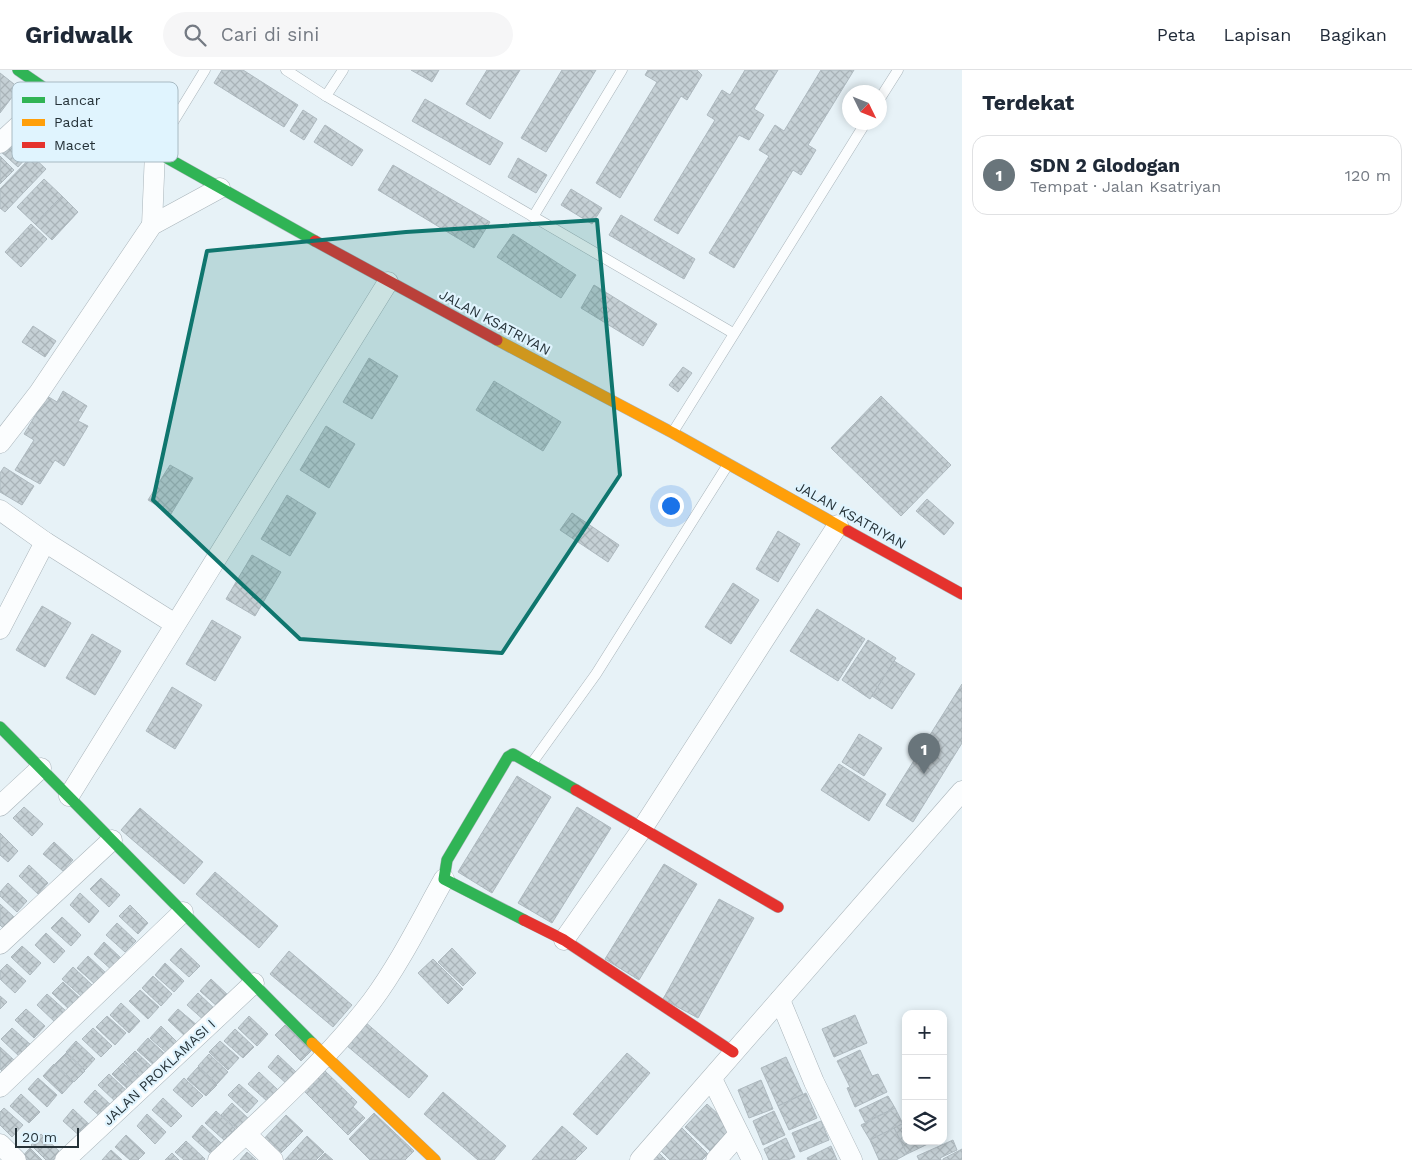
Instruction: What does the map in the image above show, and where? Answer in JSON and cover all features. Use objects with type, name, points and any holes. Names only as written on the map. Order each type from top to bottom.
[{"type":"street","name":"JALAN KSATRIYAN","points":[[18,70],[36,82]]},
{"type":"street","points":[[0,143],[12,132]]},
{"type":"street","points":[[152,225],[155,162]]},
{"type":"street","name":"JALAN KSATRIYAN","points":[[173,162],[388,282],[673,433],[727,465],[962,594]]},
{"type":"street","points":[[0,442],[38,394],[152,225],[220,188]]},
{"type":"street","points":[[69,796],[388,282]]},
{"type":"street","points":[[0,510],[45,542],[175,624]]},
{"type":"street","points":[[564,940],[642,829],[838,525]]},
{"type":"street","points":[[0,629],[45,542]]},
{"type":"street","points":[[0,727],[326,1056],[435,1160]]},
{"type":"street","points":[[218,1160],[326,1056],[384,984],[444,880],[449,854],[508,757],[513,754],[778,907]]},
{"type":"street","points":[[0,806],[40,768]]},
{"type":"street","points":[[640,1160],[962,792]]},
{"type":"street","points":[[0,944],[112,840]]},
{"type":"street","points":[[444,880],[564,940],[733,1052]]},
{"type":"street","points":[[0,1087],[183,912]]},
{"type":"street","name":"JALAN PROKLAMASI I","points":[[65,1160],[254,983]]},
{"type":"street","points":[[780,1000],[814,1082],[852,1160]]},
{"type":"street","points":[[712,1079],[752,1160]]},
{"type":"street","points":[[246,1134],[273,1160]]},
{"type":"street","points":[[716,1160],[739,1134]]},
{"type":"street","points":[[0,1144],[16,1160]]},
{"type":"lane","points":[[178,114],[205,70]]},
{"type":"lane","points":[[286,70],[326,96],[733,333]]},
{"type":"lane","points":[[326,96],[343,70]]},
{"type":"lane","points":[[533,217],[622,70]]},
{"type":"lane","points":[[887,88],[898,70]]},
{"type":"lane","points":[[673,433],[733,333],[861,130]]},
{"type":"lane","points":[[531,764],[596,674],[727,465]]},
{"type":"highlighted area","points":[[597,220],[620,475],[502,653],[300,639],[153,500],[207,251],[406,232]]},
{"type":"building","points":[[222,70],[243,70],[298,105],[284,127],[214,83]]},
{"type":"building","points":[[411,70],[439,70],[432,82]]},
{"type":"building","points":[[487,70],[520,70],[490,119],[466,104]]},
{"type":"building","points":[[562,70],[596,70],[546,152],[521,138]]},
{"type":"building","points":[[648,70],[697,70],[702,75],[687,100],[681,96],[620,198],[596,183],[657,82],[645,75]]},
{"type":"building","points":[[745,70],[778,70],[754,109],[764,115],[749,140],[739,135],[678,234],[654,220],[715,120],[707,115],[722,90],[730,95]]},
{"type":"building","points":[[821,70],[854,70],[845,85],[842,85],[842,90],[808,145],[816,150],[801,175],[793,170],[734,268],[709,253],[769,156],[759,150],[775,125],[784,131]]},
{"type":"building","points":[[0,73],[12,82],[12,97],[0,113]]},
{"type":"building","points":[[425,99],[503,143],[490,165],[412,121]]},
{"type":"building","points":[[303,110],[317,119],[304,140],[290,131]]},
{"type":"building","points":[[325,125],[363,150],[352,166],[314,142]]},
{"type":"building","points":[[12,135],[12,162],[0,151]]},
{"type":"building","points":[[0,156],[14,170],[0,184]]},
{"type":"building","points":[[518,158],[547,175],[536,193],[508,177]]},
{"type":"building","points":[[12,162],[22,162],[18,167]]},
{"type":"building","points":[[26,162],[38,162],[46,169],[5,212],[0,208],[0,189]]},
{"type":"building","points":[[393,165],[490,222],[474,248],[378,190]]},
{"type":"building","points":[[44,179],[62,196],[35,224],[17,207]]},
{"type":"building","points":[[571,189],[602,208],[592,224],[561,205]]},
{"type":"building","points":[[62,196],[78,212],[52,240],[35,224]]},
{"type":"building","points":[[621,215],[695,259],[684,279],[609,235]]},
{"type":"building","points":[[31,224],[47,239],[21,267],[5,252]]},
{"type":"building","points":[[513,234],[576,275],[561,298],[497,257]]},
{"type":"building","points":[[594,285],[657,324],[643,346],[581,308]]},
{"type":"building","points":[[33,326],[56,341],[45,357],[22,342]]},
{"type":"building","points":[[369,358],[398,376],[372,419],[343,402]]},
{"type":"building","points":[[683,367],[692,373],[678,392],[669,385]]},
{"type":"building","points":[[494,381],[561,422],[543,451],[476,410]]},
{"type":"building","points":[[63,391],[87,406],[78,421],[88,426],[64,466],[55,460],[40,484],[15,470],[34,440],[24,434],[47,396],[57,402]]},
{"type":"building","points":[[881,396],[951,465],[901,516],[831,448]]},
{"type":"building","points":[[326,426],[355,444],[329,488],[300,470]]},
{"type":"building","points":[[170,465],[193,478],[171,514],[148,500]]},
{"type":"building","points":[[4,467],[34,486],[22,505],[0,492],[0,473]]},
{"type":"building","points":[[287,495],[316,513],[290,556],[261,539]]},
{"type":"building","points":[[927,499],[954,523],[944,535],[916,511]]},
{"type":"building","points":[[572,513],[619,545],[608,562],[560,530]]},
{"type":"building","points":[[778,531],[800,544],[778,582],[756,569]]},
{"type":"building","points":[[252,555],[281,572],[255,616],[226,599]]},
{"type":"building","points":[[733,583],[759,600],[731,644],[705,627]]},
{"type":"building","points":[[42,606],[71,623],[45,667],[16,650]]},
{"type":"building","points":[[817,609],[865,639],[838,681],[790,651]]},
{"type":"building","points":[[212,620],[241,637],[215,681],[186,664]]},
{"type":"building","points":[[92,634],[121,651],[95,695],[66,678]]},
{"type":"building","points":[[868,640],[896,658],[870,699],[842,680]]},
{"type":"building","points":[[894,661],[915,674],[892,709],[872,696]]},
{"type":"building","points":[[962,684],[962,743],[913,822],[886,805]]},
{"type":"building","points":[[172,687],[202,705],[175,749],[146,731]]},
{"type":"building","points":[[859,734],[882,748],[864,776],[842,762]]},
{"type":"building","points":[[839,764],[886,794],[869,821],[821,790]]},
{"type":"building","points":[[517,776],[551,797],[492,893],[458,872]]},
{"type":"building","points":[[24,807],[43,824],[32,836],[13,818]]},
{"type":"building","points":[[577,807],[611,828],[552,923],[518,903]]},
{"type":"building","points":[[140,808],[203,862],[184,884],[121,830]]},
{"type":"building","points":[[0,833],[18,851],[8,862],[0,855]]},
{"type":"building","points":[[54,842],[73,860],[63,871],[43,854]]},
{"type":"building","points":[[664,864],[697,884],[639,980],[605,959]]},
{"type":"building","points":[[29,865],[48,883],[38,894],[19,876]]},
{"type":"building","points":[[215,872],[278,926],[259,948],[196,894]]},
{"type":"building","points":[[101,878],[120,895],[109,907],[90,889]]},
{"type":"building","points":[[8,883],[27,901],[17,912],[0,896],[0,892]]},
{"type":"building","points":[[80,893],[99,911],[89,923],[70,905]]},
{"type":"building","points":[[719,899],[754,918],[698,1018],[663,999]]},
{"type":"building","points":[[0,904],[14,917],[3,928],[0,925]]},
{"type":"building","points":[[130,905],[148,923],[138,934],[119,916]]},
{"type":"building","points":[[62,917],[81,935],[71,946],[51,928]]},
{"type":"building","points":[[117,923],[136,941],[125,952],[106,935]]},
{"type":"building","points":[[46,933],[65,951],[54,963],[35,945]]},
{"type":"building","points":[[104,942],[123,960],[113,971],[94,954]]},
{"type":"building","points":[[22,946],[41,963],[30,975],[11,957]]},
{"type":"building","points":[[181,948],[200,966],[189,977],[170,960]]},
{"type":"building","points":[[452,948],[476,973],[463,986],[438,962]]},
{"type":"building","points":[[289,951],[352,1005],[333,1027],[270,974]]},
{"type":"building","points":[[88,956],[107,974],[96,985],[77,968]]},
{"type":"building","points":[[433,959],[463,989],[448,1004],[418,973]]},
{"type":"building","points":[[165,963],[184,981],[174,992],[155,975]]},
{"type":"building","points":[[7,964],[26,981],[15,993],[0,979],[0,971]]},
{"type":"building","points":[[73,967],[92,985],[81,996],[62,979]]},
{"type":"building","points":[[153,976],[172,994],[161,1006],[142,988]]},
{"type":"building","points":[[211,979],[230,997],[219,1008],[200,991]]},
{"type":"building","points":[[63,982],[82,1000],[71,1011],[52,993]]},
{"type":"building","points":[[140,990],[159,1007],[148,1019],[129,1001]]},
{"type":"building","points":[[198,993],[217,1011],[206,1022],[187,1005]]},
{"type":"building","points":[[47,994],[66,1011],[56,1023],[37,1005]]},
{"type":"building","points":[[0,996],[7,1002],[0,1009]]},
{"type":"building","points":[[121,1003],[140,1021],[129,1033],[110,1015]]},
{"type":"building","points":[[26,1009],[45,1026],[34,1038],[15,1020]]},
{"type":"building","points":[[178,1009],[198,1026],[187,1038],[168,1020]]},
{"type":"building","points":[[855,1015],[867,1043],[834,1057],[822,1029]]},
{"type":"building","points":[[107,1016],[126,1033],[115,1045],[96,1027]]},
{"type":"building","points":[[249,1016],[268,1034],[257,1046],[238,1028]]},
{"type":"building","points":[[365,1022],[428,1076],[409,1098],[346,1045]]},
{"type":"building","points":[[285,1025],[312,1050],[301,1061],[275,1035]]},
{"type":"building","points":[[161,1026],[179,1044],[169,1055],[150,1038]]},
{"type":"building","points":[[12,1028],[31,1045],[20,1057],[1,1039]]},
{"type":"building","points":[[93,1028],[112,1046],[101,1057],[82,1039]]},
{"type":"building","points":[[235,1029],[254,1047],[243,1058],[224,1041]]},
{"type":"building","points":[[148,1038],[167,1056],[156,1067],[137,1050]]},
{"type":"building","points":[[76,1041],[95,1059],[85,1070],[66,1052]]},
{"type":"building","points":[[220,1041],[239,1058],[228,1070],[209,1052]]},
{"type":"building","points":[[0,1047],[14,1060],[3,1072],[0,1069]]},
{"type":"building","points":[[860,1050],[872,1076],[878,1074],[887,1092],[855,1107],[847,1088],[850,1087],[837,1061]]},
{"type":"building","points":[[135,1051],[154,1069],[143,1080],[124,1062]]},
{"type":"building","points":[[66,1053],[85,1071],[74,1082],[55,1064]]},
{"type":"building","points":[[627,1053],[650,1073],[597,1135],[573,1114]]},
{"type":"building","points":[[209,1054],[228,1072],[217,1084],[198,1066]]},
{"type":"building","points":[[278,1055],[297,1073],[287,1084],[268,1067]]},
{"type":"building","points":[[786,1057],[803,1094],[778,1106],[761,1068]]},
{"type":"building","points":[[123,1063],[142,1080],[131,1092],[112,1074]]},
{"type":"building","points":[[54,1064],[73,1082],[62,1094],[43,1076]]},
{"type":"building","points":[[198,1067],[217,1085],[206,1096],[187,1079]]},
{"type":"building","points":[[324,1070],[357,1102],[353,1107],[365,1118],[348,1135],[300,1087]]},
{"type":"building","points":[[259,1072],[278,1090],[267,1101],[248,1084]]},
{"type":"building","points":[[109,1074],[128,1092],[117,1103],[98,1085]]},
{"type":"building","points":[[38,1078],[57,1095],[47,1107],[28,1089]]},
{"type":"building","points":[[184,1078],[203,1096],[192,1107],[173,1090]]},
{"type":"building","points":[[761,1080],[773,1109],[749,1118],[738,1090]]},
{"type":"building","points":[[239,1084],[258,1101],[247,1113],[228,1095]]},
{"type":"building","points":[[95,1090],[114,1108],[103,1119],[84,1102]]},
{"type":"building","points":[[443,1092],[506,1146],[494,1160],[478,1160],[424,1114]]},
{"type":"building","points":[[806,1093],[817,1118],[789,1130],[778,1106]]},
{"type":"building","points":[[21,1094],[40,1112],[29,1123],[10,1106]]},
{"type":"building","points":[[888,1096],[895,1108],[865,1122],[859,1110]]},
{"type":"building","points":[[163,1098],[182,1116],[171,1127],[152,1110]]},
{"type":"building","points":[[232,1103],[251,1121],[240,1132],[221,1115]]},
{"type":"building","points":[[707,1104],[733,1128],[710,1151],[685,1127]]},
{"type":"building","points":[[4,1108],[23,1125],[12,1137],[0,1125],[0,1112]]},
{"type":"building","points":[[895,1108],[902,1122],[902,1124],[870,1140],[861,1125]]},
{"type":"building","points":[[73,1109],[92,1127],[82,1138],[63,1121]]},
{"type":"building","points":[[216,1111],[235,1129],[224,1140],[205,1123]]},
{"type":"building","points":[[774,1111],[785,1135],[763,1145],[753,1121]]},
{"type":"building","points":[[374,1113],[414,1151],[405,1160],[370,1160],[349,1139]]},
{"type":"building","points":[[147,1114],[166,1132],[155,1144],[137,1126]]},
{"type":"building","points":[[286,1115],[303,1131],[277,1157],[261,1142]]},
{"type":"building","points":[[821,1121],[829,1140],[800,1152],[792,1133]]},
{"type":"building","points":[[902,1124],[902,1144],[894,1128]]},
{"type":"building","points":[[202,1125],[221,1143],[211,1154],[192,1137]]},
{"type":"building","points":[[562,1126],[587,1148],[575,1160],[532,1160]]},
{"type":"building","points":[[682,1128],[708,1154],[702,1160],[670,1160],[660,1150]]},
{"type":"building","points":[[894,1128],[907,1154],[896,1160],[879,1160],[870,1140]]},
{"type":"building","points":[[41,1134],[60,1152],[53,1160],[46,1160],[31,1145]]},
{"type":"building","points":[[126,1135],[145,1153],[138,1160],[130,1160],[115,1147]]},
{"type":"building","points":[[307,1136],[324,1152],[316,1160],[285,1160]]},
{"type":"building","points":[[786,1138],[795,1157],[788,1160],[769,1160],[764,1149]]},
{"type":"building","points":[[953,1140],[957,1150],[940,1158],[941,1160],[919,1160],[917,1156],[942,1145],[947,1145],[947,1143]]},
{"type":"building","points":[[186,1141],[204,1160],[184,1160],[175,1152]]},
{"type":"building","points":[[902,1145],[926,1145],[907,1154]]},
{"type":"building","points":[[831,1146],[837,1160],[808,1160],[807,1158]]},
{"type":"building","points":[[30,1148],[42,1160],[19,1160]]},
{"type":"building","points":[[962,1149],[962,1160],[943,1160],[943,1159]]},
{"type":"building","points":[[111,1150],[122,1160],[102,1160]]},
{"type":"building","points":[[247,1152],[256,1160],[240,1160]]},
{"type":"building","points":[[172,1153],[179,1160],[165,1160]]},
{"type":"building","points":[[325,1153],[333,1160],[318,1160]]},
{"type":"building","points":[[659,1153],[666,1160],[652,1160]]},
{"type":"traffic: fast","points":[[18,70],[36,82]]},
{"type":"traffic: fast","points":[[174,162],[315,241]]},
{"type":"traffic: fast","points":[[0,727],[312,1043]]},
{"type":"traffic: fast","points":[[524,920],[444,879],[447,860],[508,757],[513,754],[576,790]]},
{"type":"traffic: slow","points":[[497,340],[673,433],[848,531]]},
{"type":"traffic: slow","points":[[312,1043],[435,1160]]},
{"type":"traffic: jam","points":[[315,241],[497,340]]},
{"type":"traffic: jam","points":[[848,531],[962,594]]},
{"type":"traffic: jam","points":[[576,790],[778,907]]},
{"type":"traffic: jam","points":[[524,920],[564,940],[733,1052]]},
{"type":"place","name":"SDN 2 Glodogan","points":[[924,774]]}]
